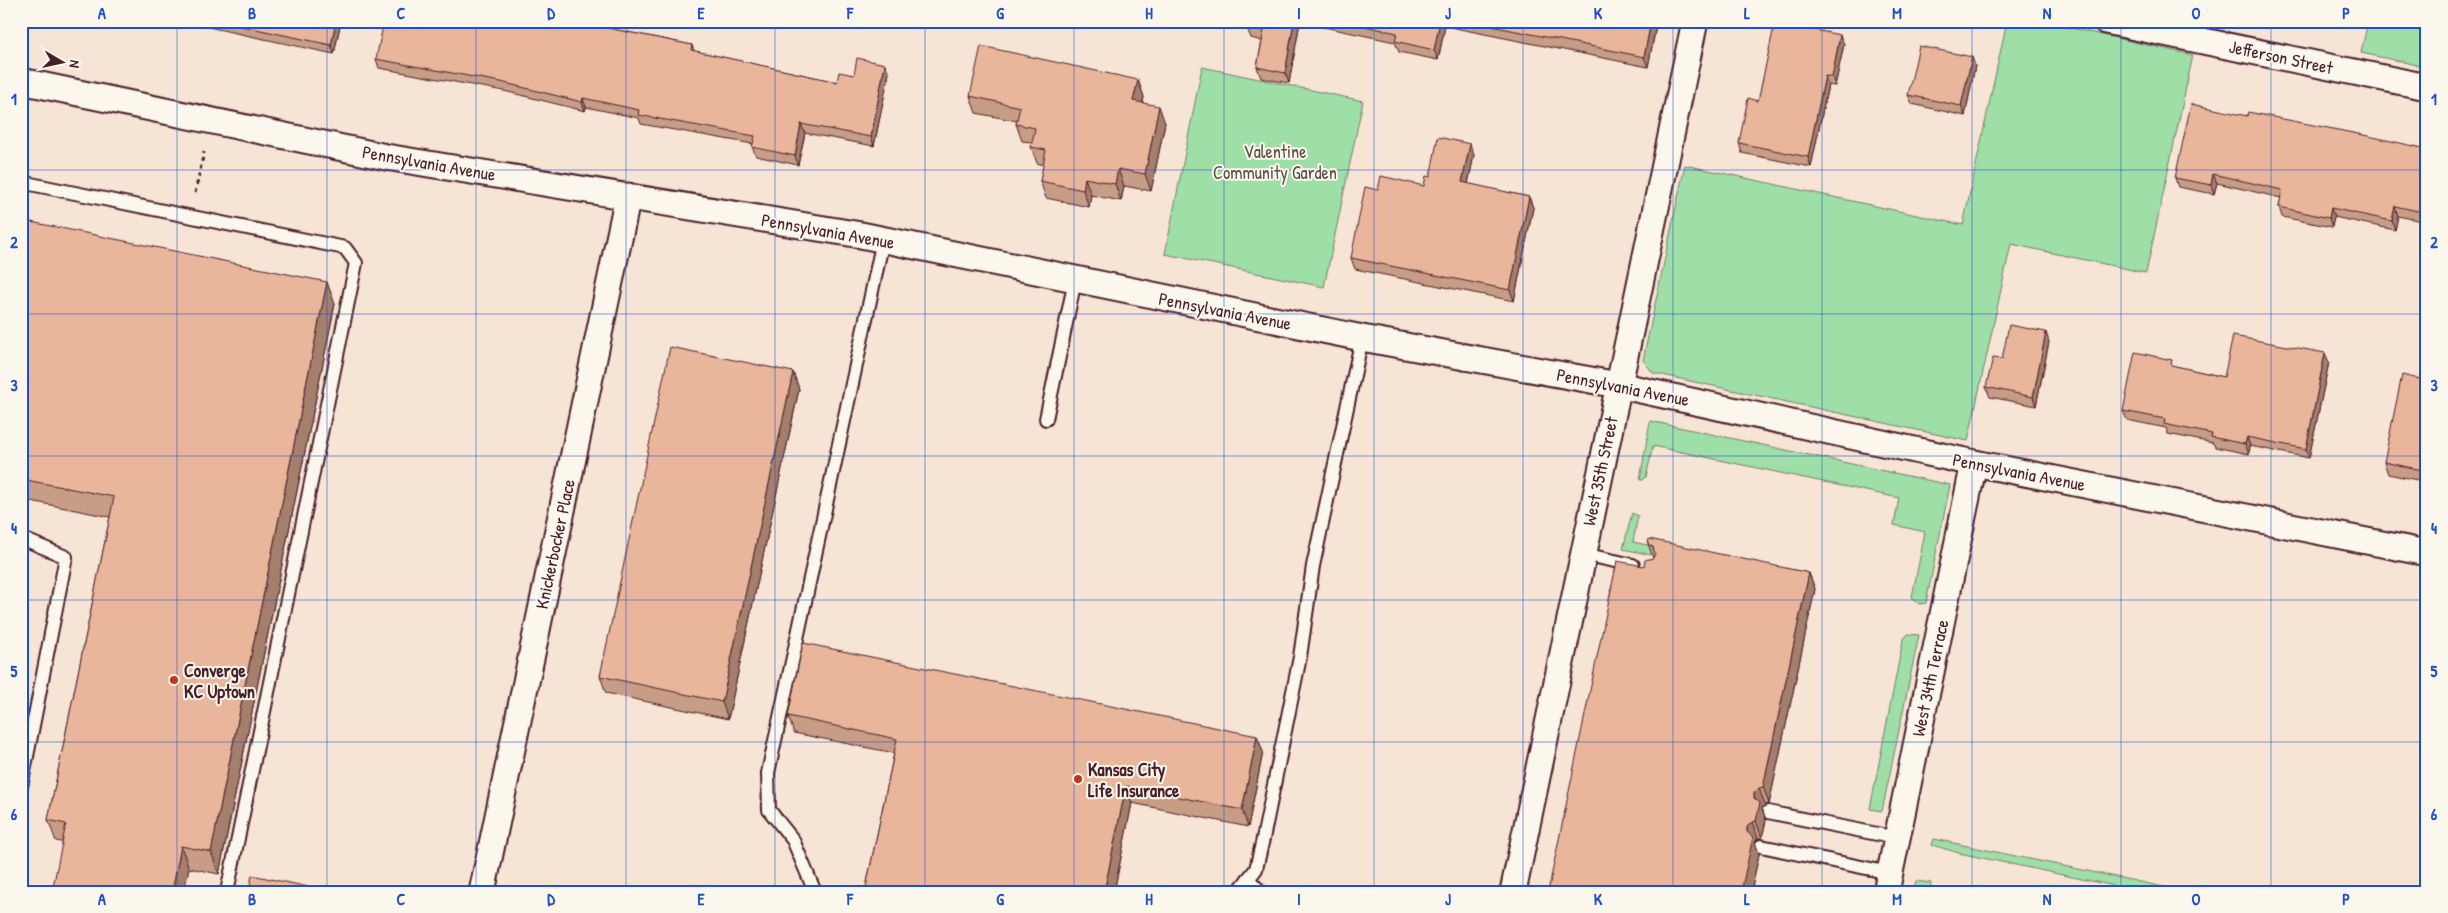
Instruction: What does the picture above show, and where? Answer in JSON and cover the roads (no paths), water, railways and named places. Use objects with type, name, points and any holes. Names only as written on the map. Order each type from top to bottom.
[{"type":"street","name":"West 35th Street","points":[[1513,892],[1695,21]]},
{"type":"street","name":"Jefferson Street","points":[[2106,21],[2427,87]]},
{"type":"street","name":"Pennsylvania Avenue","points":[[21,81],[386,157],[883,240],[1362,338],[1618,385],[1974,463],[2427,553]]},
{"type":"street","name":"Knickerbocker Place","points":[[482,892],[628,196]]},
{"type":"street","name":"West 34th Terrace","points":[[1888,882],[1974,463]]},
{"type":"lane","points":[[21,182],[345,248],[356,263],[226,892]]},
{"type":"lane","points":[[816,892],[793,840],[769,810],[768,773],[883,240]]},
{"type":"lane","points":[[1046,419],[1075,280]]},
{"type":"lane","points":[[1238,892],[1256,869],[1263,839],[1300,657],[1314,566],[1362,338]]},
{"type":"lane","points":[[21,538],[66,557],[21,787]]},
{"type":"lane","points":[[1583,554],[1644,568]]},
{"type":"lane","points":[[1768,812],[1897,838]]},
{"type":"lane","points":[[1761,846],[1888,882]]},
{"type":"lane","points":[[1248,879],[1261,892]]},
{"type":"place","name":"Converge KC Uptown","points":[[174,680]]},
{"type":"place","name":"Kansas City Life Insurance","points":[[1078,779]]},
{"type":"park label","name":"Valentine Community Garden","points":[[1275,161]]}]
